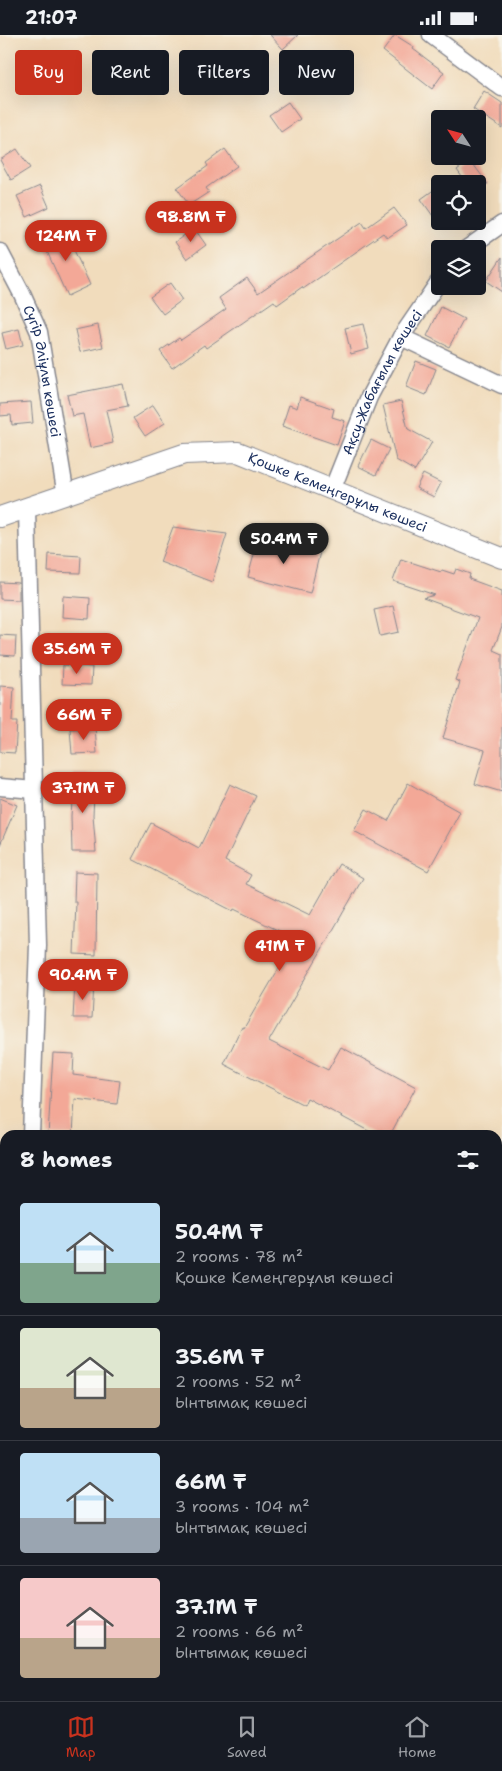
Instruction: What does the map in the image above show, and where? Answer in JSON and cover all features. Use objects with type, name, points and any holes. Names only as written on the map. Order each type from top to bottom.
[{"type":"street","points":[[431,35],[502,88]]},
{"type":"street","points":[[479,240],[502,224]]},
{"type":"street","name":"Сүгір Әліұлы көшесі","points":[[0,252],[39,332],[66,496]]},
{"type":"street","name":"Ақсу-Жабағылы көшесі","points":[[332,490],[369,397],[401,337],[431,293]]},
{"type":"street","points":[[401,337],[502,385]]},
{"type":"street","name":"Қошке Кемеңгерұлы көшесі","points":[[0,517],[27,510],[184,453],[238,452],[502,557]]},
{"type":"street","points":[[27,510],[38,945],[31,1130]]},
{"type":"street","points":[[0,787],[34,790]]},
{"type":"building","points":[[270,35],[298,35],[283,49]]},
{"type":"building","points":[[395,35],[414,47],[413,49],[444,72],[432,89],[383,51]]},
{"type":"building","points":[[484,91],[502,103],[502,128],[486,118],[486,110],[473,109]]},
{"type":"building","points":[[288,102],[300,119],[281,132],[269,115]]},
{"type":"building","points":[[17,149],[30,168],[11,180],[0,160]]},
{"type":"building","points":[[225,149],[237,166],[206,188],[209,192],[189,205],[177,188],[208,166],[206,163]]},
{"type":"building","points":[[464,165],[474,165],[481,175],[461,175],[457,170]]},
{"type":"building","points":[[40,186],[49,207],[27,217],[17,196]]},
{"type":"building","points":[[431,192],[431,213],[421,199]]},
{"type":"building","points":[[394,208],[407,225],[387,238],[383,233],[303,289],[302,287],[277,305],[274,301],[206,348],[204,345],[172,368],[160,351],[179,338],[181,340],[226,309],[219,298],[247,278],[258,293],[362,222],[366,228]]},
{"type":"building","points":[[64,228],[90,285],[67,296],[41,238]]},
{"type":"building","points":[[194,228],[206,245],[187,259],[175,242]]},
{"type":"building","points":[[502,257],[502,292],[486,281]]},
{"type":"building","points":[[170,283],[182,300],[163,314],[150,297]]},
{"type":"building","points":[[441,307],[464,319],[449,347],[427,336]]},
{"type":"building","points":[[363,324],[369,349],[351,354],[345,328]]},
{"type":"building","points":[[98,325],[103,347],[80,352],[75,330]]},
{"type":"building","points":[[19,329],[23,345],[6,349],[2,333]]},
{"type":"building","points":[[416,361],[436,369],[426,395],[406,387]]},
{"type":"building","points":[[123,384],[128,406],[106,410],[113,443],[90,448],[83,414],[72,416],[67,395]]},
{"type":"building","points":[[300,397],[334,409],[332,417],[345,421],[337,445],[282,426],[289,405],[297,408]]},
{"type":"building","points":[[401,401],[408,429],[432,442],[415,471],[396,460],[383,405]]},
{"type":"building","points":[[31,402],[33,423],[12,425],[11,415],[0,416],[0,404]]},
{"type":"building","points":[[153,405],[165,423],[145,436],[133,418]]},
{"type":"building","points":[[371,440],[389,449],[376,475],[358,466]]},
{"type":"building","points":[[423,474],[441,483],[434,497],[416,488]]},
{"type":"building","points":[[173,527],[227,534],[212,582],[160,562]]},
{"type":"building","points":[[259,536],[320,552],[310,593],[248,577]]},
{"type":"building","points":[[49,554],[81,556],[80,573],[48,572]]},
{"type":"building","points":[[401,559],[441,572],[442,570],[454,574],[456,569],[470,574],[469,579],[502,591],[502,627],[493,650],[502,654],[502,792],[475,784],[485,750],[443,738],[460,682],[455,680],[478,618],[423,598],[435,595],[393,581]]},
{"type":"building","points":[[0,582],[19,583],[19,600],[0,599]]},
{"type":"building","points":[[63,596],[90,598],[89,619],[62,617]]},
{"type":"building","points":[[393,606],[399,632],[380,636],[374,610]]},
{"type":"building","points":[[0,635],[16,636],[15,656],[0,655]]},
{"type":"building","points":[[63,665],[92,667],[91,685],[62,684]]},
{"type":"building","points":[[0,686],[14,687],[12,722],[17,722],[15,753],[0,752]]},
{"type":"building","points":[[95,727],[97,753],[72,754],[70,729]]},
{"type":"building","points":[[74,774],[95,775],[93,815],[96,852],[72,852],[71,816]]},
{"type":"building","points":[[408,783],[460,812],[428,871],[354,831],[366,809],[388,821]]},
{"type":"building","points":[[230,784],[256,796],[225,861],[251,875],[246,884],[310,915],[339,864],[363,878],[269,1041],[328,1070],[341,1047],[416,1087],[393,1130],[367,1130],[307,1098],[304,1105],[224,1064],[242,1027],[244,1028],[296,939],[234,909],[233,911],[132,859],[151,823],[199,848]]},
{"type":"building","points":[[0,798],[17,805],[0,845]]},
{"type":"building","points":[[75,872],[97,873],[96,955],[74,954]]},
{"type":"building","points":[[75,983],[94,984],[92,1018],[73,1018]]},
{"type":"building","points":[[53,1053],[74,1054],[73,1075],[120,1081],[117,1104],[75,1099],[73,1130],[48,1130]]}]
